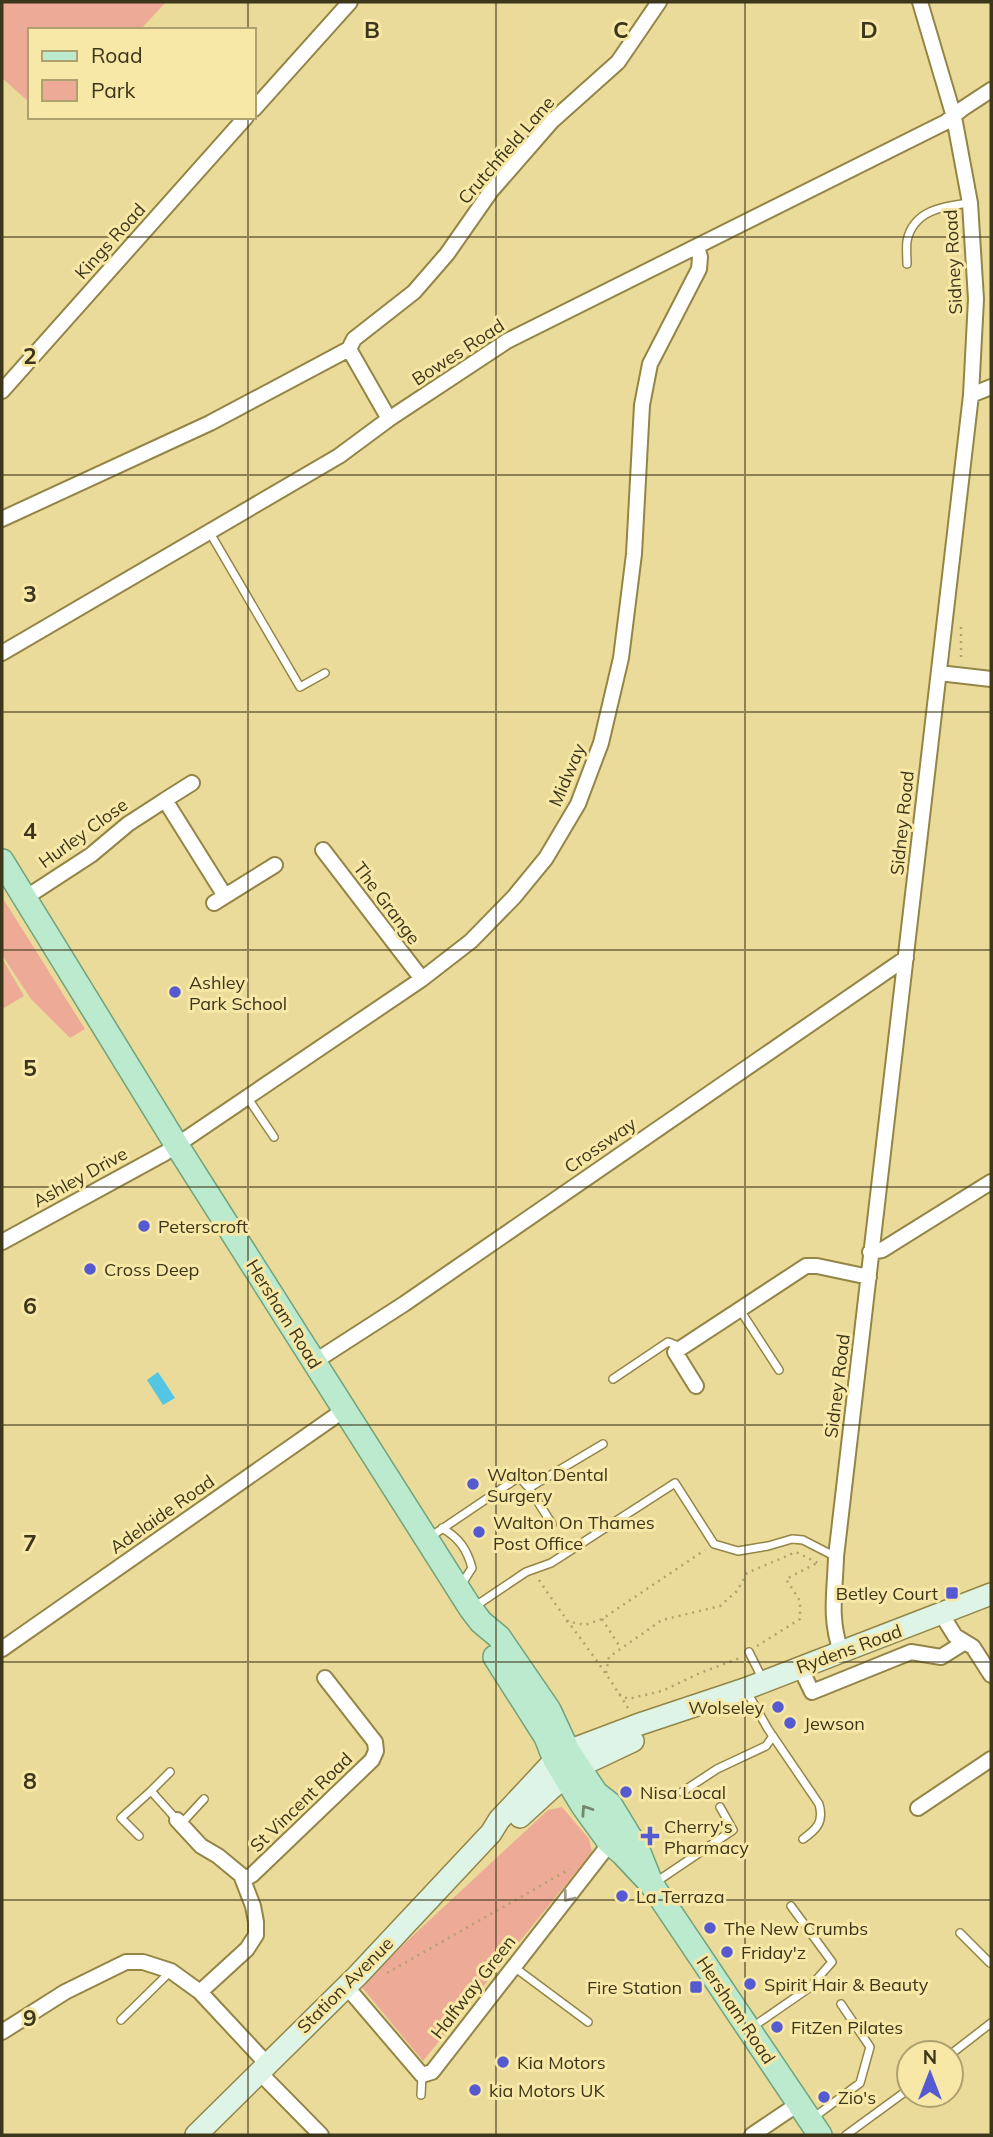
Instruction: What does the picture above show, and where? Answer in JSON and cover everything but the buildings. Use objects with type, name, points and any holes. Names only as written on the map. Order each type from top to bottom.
[{"type":"main road","name":"Hersham Road","points":[[2,861],[344,1410],[434,1534],[458,1589],[476,1615],[486,1643],[546,1737],[566,1764],[610,1804],[623,1854],[652,1885],[809,2120]]},
{"type":"street","points":[[256,107],[349,2]]},
{"type":"street","name":"Crutchfield Lane","points":[[2,519],[210,423],[349,349],[354,339],[414,292],[447,254],[491,191],[552,121],[618,62],[659,2]]},
{"type":"street","name":"Sidney Road","points":[[841,1652],[832,1612],[836,1557],[971,395],[976,299],[970,203],[954,117],[920,2]]},
{"type":"street","name":"Bowes Road","points":[[2,653],[339,456],[388,419],[508,341],[954,117],[991,90]]},
{"type":"street","name":"Kings Road","points":[[2,391],[244,119]]},
{"type":"street","name":"Midway","points":[[176,1144],[422,979],[471,941],[514,897],[546,858],[578,804],[601,743],[621,658],[634,554],[642,405],[650,364],[699,269],[697,247]]},
{"type":"street","points":[[349,349],[388,419]]},
{"type":"street","points":[[971,395],[991,387]]},
{"type":"street","points":[[939,673],[991,679]]},
{"type":"street","name":"Hurley Close","points":[[25,898],[91,855],[128,824],[192,783]]},
{"type":"street","points":[[165,800],[220,900],[275,865]]},
{"type":"street","name":"The Grange","points":[[323,850],[422,979]]},
{"type":"street","name":"Crossway","points":[[314,1362],[404,1304],[906,958]]},
{"type":"street","name":"Ashley Drive","points":[[2,1242],[165,1153],[176,1144]]},
{"type":"street","points":[[870,1252],[882,1250],[991,1182]]},
{"type":"street","points":[[696,1386],[674,1352],[806,1266],[869,1277]]},
{"type":"street","name":"Adelaide Road","points":[[2,1649],[344,1410]]},
{"type":"street","name":"Rydens Road","points":[[566,1764],[637,1725],[706,1703],[942,1615],[991,1594]]},
{"type":"street","points":[[942,1615],[955,1636],[973,1647],[991,1675]]},
{"type":"street","points":[[800,1667],[812,1692],[911,1652],[941,1657],[965,1642]]},
{"type":"street","name":"St Vincent Road","points":[[243,1881],[253,1875],[372,1760],[376,1751],[375,1742],[325,1678]]},
{"type":"street","name":"Rydens Road","points":[[566,1764],[607,1752],[674,1724],[706,1703]]},
{"type":"street","points":[[918,1808],[991,1759]]},
{"type":"street","name":"Station Avenue","points":[[196,2135],[351,1981],[491,1833],[508,1828],[566,1764]]},
{"type":"street","points":[[179,1822],[201,1846],[241,1875],[256,1922],[256,1935],[247,1949],[200,1992]]},
{"type":"street","name":"Halfway Green","points":[[422,2075],[432,2071],[617,1835]]},
{"type":"street","points":[[2,2032],[65,1992],[126,1962],[143,1962],[171,1971],[200,1992],[321,2135]]},
{"type":"street","points":[[351,1981],[422,2075]]},
{"type":"street","points":[[752,2135],[809,2120]]},
{"type":"lane","points":[[907,264],[907,242],[918,220],[941,207],[970,203]]},
{"type":"lane","points":[[210,533],[300,687],[325,673]]},
{"type":"lane","points":[[246,1097],[274,1137]]},
{"type":"lane","points":[[739,1309],[779,1370]]},
{"type":"lane","points":[[613,1379],[668,1342],[682,1347]]},
{"type":"lane","points":[[529,1488],[603,1444]]},
{"type":"lane","points":[[434,1534],[519,1477],[552,1524]]},
{"type":"lane","points":[[476,1615],[532,1570],[551,1563],[675,1483],[714,1544],[738,1552],[792,1539],[803,1541],[836,1557]]},
{"type":"lane","points":[[749,1652],[754,1685],[773,1736],[801,1775],[820,1808],[816,1830],[803,1839]]},
{"type":"lane","points":[[682,1792],[716,1769],[760,1749],[768,1744],[773,1736]]},
{"type":"lane","points":[[139,1836],[121,1818],[170,1772]]},
{"type":"lane","points":[[151,1791],[179,1822],[204,1799]]},
{"type":"lane","points":[[652,1885],[733,1830],[720,1808]]},
{"type":"lane","points":[[748,2029],[764,2021],[809,1988],[832,1962],[791,1906]]},
{"type":"lane","points":[[960,1933],[991,1962]]},
{"type":"lane","points":[[513,1967],[588,2022]]},
{"type":"lane","points":[[121,2020],[171,1971]]},
{"type":"lane","points":[[809,2120],[860,2083],[867,2059],[870,2047],[841,2004]]},
{"type":"lane","points":[[965,2043],[991,2023]]},
{"type":"lane","points":[[421,2095],[422,2075]]},
{"type":"lane","points":[[846,2135],[895,2099]]},
{"type":"path","points":[[566,1621],[584,1625],[602,1619],[714,1544]]},
{"type":"path","points":[[606,1673],[608,1657],[620,1647],[662,1620],[720,1606],[737,1591],[747,1573],[756,1569],[796,1552],[836,1573]]},
{"type":"path","points":[[620,1694],[628,1699],[662,1691],[700,1672],[735,1661],[800,1619],[800,1601],[786,1579],[817,1563]]},
{"type":"path","points":[[532,1570],[566,1621],[606,1673],[637,1725]]},
{"type":"path","points":[[602,1619],[620,1647]]},
{"type":"path","points":[[351,1981],[370,1983],[577,1865]]},
{"type":"green space","points":[[2,2],[166,2],[142,28],[28,28],[28,101],[2,78]]},
{"type":"green space","points":[[2,897],[85,1029],[70,1038],[31,999],[2,955]]},
{"type":"green space","points":[[2,958],[24,996],[2,1009]]},
{"type":"green space","points":[[562,1807],[589,1839],[592,1852],[423,2061],[360,1985],[548,1810]]},
{"type":"water","points":[[158,1372],[175,1398],[163,1405],[147,1380]]},
{"type":"place","name":"Ashley Park School","points":[[175,992]]},
{"type":"place","name":"Peterscroft","points":[[144,1226]]},
{"type":"place","name":"Cross Deep","points":[[90,1269]]},
{"type":"place","name":"Walton Dental Surgery","points":[[473,1484]]},
{"type":"place","name":"Walton On Thames Post Office","points":[[479,1532]]},
{"type":"place","name":"Betley Court","points":[[952,1593]]},
{"type":"place","name":"Wolseley","points":[[778,1707]]},
{"type":"place","name":"Jewson","points":[[790,1723]]},
{"type":"place","name":"Nisa Local","points":[[626,1792]]},
{"type":"place","name":"Cherry's Pharmacy","points":[[650,1836]]},
{"type":"place","name":"La Terraza","points":[[622,1896]]},
{"type":"place","name":"The New Crumbs","points":[[710,1928]]},
{"type":"place","name":"Friday'z","points":[[727,1952]]},
{"type":"place","name":"Spirit Hair & Beauty","points":[[750,1984]]},
{"type":"place","name":"Fire Station","points":[[696,1987]]},
{"type":"place","name":"FitZen Pilates","points":[[777,2027]]},
{"type":"place","name":"Kia Motors","points":[[503,2062]]},
{"type":"place","name":"kia Motors UK","points":[[475,2090]]},
{"type":"place","name":"Zio's","points":[[824,2097]]}]
